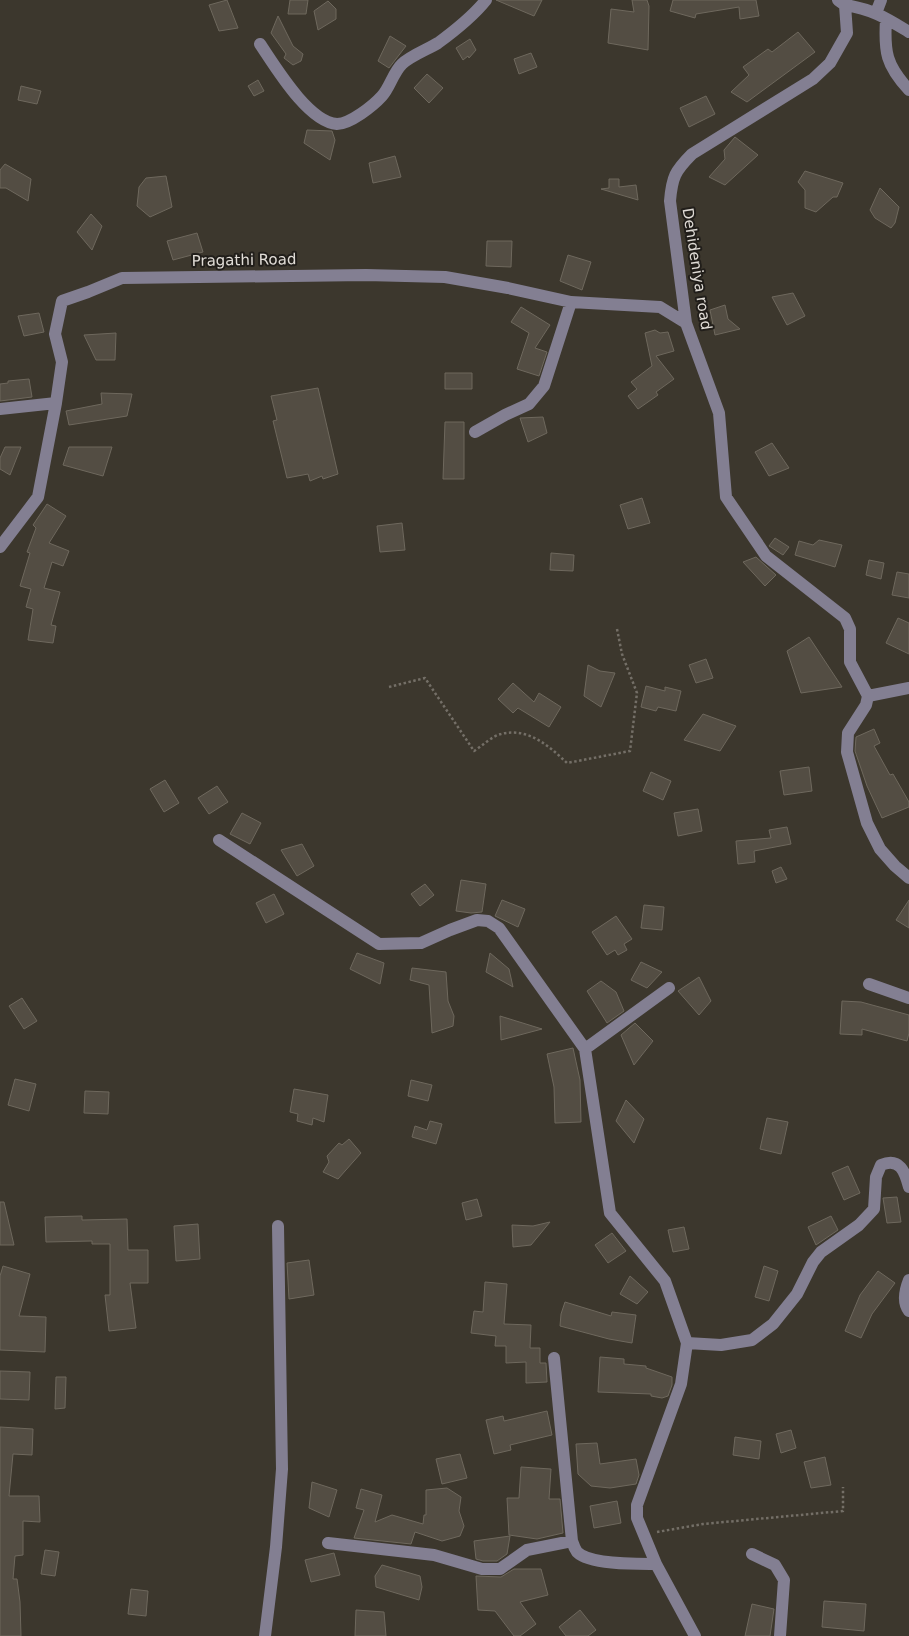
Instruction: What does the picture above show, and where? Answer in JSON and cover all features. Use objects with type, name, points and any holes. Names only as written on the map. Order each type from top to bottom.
[{"type":"street","points":[[260,44],[294,94],[321,118],[337,124],[351,120],[364,112],[382,96],[402,64],[439,42],[486,0]]},
{"type":"street","points":[[881,0],[881,16],[888,61],[895,76],[909,90]]},
{"type":"street","points":[[842,3],[862,8],[881,16],[909,32]]},
{"type":"street","name":"Dehideniya road","points":[[842,3],[847,33],[830,63],[813,78],[692,154],[679,168],[671,183],[670,201],[686,323],[718,413],[726,497],[766,556],[845,618],[850,629],[850,662],[868,696]]},
{"type":"street","name":"Pragathi Road","points":[[0,546],[38,497],[62,362],[55,334],[62,301],[122,278],[366,275],[445,277],[572,302],[660,307],[686,323]]},
{"type":"street","points":[[475,432],[505,414],[529,404],[544,386],[572,302]]},
{"type":"street","points":[[0,409],[56,403]]},
{"type":"street","points":[[909,688],[868,696],[866,706],[848,733],[847,752],[867,823],[880,849],[909,878]]},
{"type":"street","points":[[219,840],[379,944],[421,943],[477,920],[488,921],[499,928],[585,1049],[610,1213],[665,1281],[687,1343],[681,1384],[637,1505],[637,1518],[656,1564],[695,1636]]},
{"type":"street","points":[[869,984],[909,998]]},
{"type":"street","points":[[585,1049],[669,988]]},
{"type":"street","points":[[687,1343],[721,1345],[752,1340],[773,1324],[797,1294],[813,1262],[821,1252],[860,1225],[874,1209],[876,1177],[881,1165],[887,1162],[894,1163],[905,1171],[909,1187]]},
{"type":"street","points":[[265,1636],[276,1547],[282,1469],[278,1226]]},
{"type":"street","points":[[909,1280],[905,1290],[906,1308],[909,1311]]},
{"type":"street","points":[[554,1358],[572,1541],[577,1552],[588,1558],[620,1564],[656,1564]]},
{"type":"street","points":[[328,1543],[434,1555],[482,1570],[500,1569],[527,1550],[572,1541]]},
{"type":"street","points":[[752,1554],[775,1565],[784,1580],[780,1636]]},
{"type":"path","points":[[389,687],[425,678],[474,751],[500,734],[519,733],[545,743],[567,763],[630,751],[637,692],[622,654],[617,629]]},
{"type":"path","points":[[643,1535],[703,1524],[843,1511],[843,1487]]},
{"type":"building","points":[[227,0],[238,28],[219,31],[209,5]]},
{"type":"building","points":[[290,0],[308,0],[306,14],[288,14]]},
{"type":"building","points":[[496,0],[542,0],[534,16]]},
{"type":"building","points":[[632,0],[647,0],[649,6],[648,50],[608,43],[611,9],[634,12]]},
{"type":"building","points":[[673,0],[756,0],[759,16],[740,19],[739,7],[696,14],[695,18],[670,11]]},
{"type":"building","points":[[328,1],[336,9],[336,19],[318,30],[314,11]]},
{"type":"building","points":[[278,16],[293,46],[303,54],[301,61],[293,65],[284,58],[286,54],[271,33]]},
{"type":"building","points":[[798,32],[815,52],[747,102],[731,92],[749,75],[743,67],[768,49],[772,52]]},
{"type":"building","points":[[390,36],[406,46],[389,68],[378,61]]},
{"type":"building","points":[[470,39],[476,50],[469,58],[468,56],[463,60],[456,48]]},
{"type":"building","points":[[531,53],[537,67],[519,74],[514,59]]},
{"type":"building","points":[[427,74],[443,88],[429,103],[414,88]]},
{"type":"building","points":[[258,80],[264,91],[254,96],[248,86]]},
{"type":"building","points":[[21,86],[41,91],[37,104],[18,100]]},
{"type":"building","points":[[706,96],[715,114],[689,127],[680,108]]},
{"type":"building","points":[[307,130],[332,131],[335,140],[330,160],[304,143]]},
{"type":"building","points":[[735,137],[758,155],[725,185],[709,177],[725,159],[724,150]]},
{"type":"building","points":[[395,156],[401,177],[373,183],[369,163]]},
{"type":"building","points":[[5,164],[31,179],[28,201],[6,188],[0,188],[0,170]]},
{"type":"building","points":[[805,171],[843,183],[837,197],[833,197],[816,212],[805,208],[805,190],[798,182]]},
{"type":"building","points":[[166,176],[172,207],[150,217],[137,206],[139,187],[146,178]]},
{"type":"building","points":[[609,179],[619,179],[619,187],[636,185],[638,200],[601,189],[609,188]]},
{"type":"building","points":[[880,188],[899,207],[895,223],[891,228],[875,218],[870,210]]},
{"type":"building","points":[[91,214],[102,226],[92,250],[77,232]]},
{"type":"building","points":[[197,233],[203,252],[173,260],[167,241]]},
{"type":"building","points":[[487,241],[512,241],[511,267],[486,266]]},
{"type":"building","points":[[568,255],[591,262],[582,290],[560,281]]},
{"type":"building","points":[[793,293],[805,316],[787,325],[772,297]]},
{"type":"building","points":[[725,305],[728,319],[740,329],[715,335],[710,310]]},
{"type":"building","points":[[521,307],[550,325],[535,348],[547,352],[539,376],[517,369],[529,333],[511,322]]},
{"type":"building","points":[[39,313],[44,332],[24,336],[18,316]]},
{"type":"building","points":[[655,330],[660,333],[668,332],[674,351],[656,356],[674,379],[656,392],[658,395],[638,409],[628,396],[637,389],[631,382],[652,366],[645,333]]},
{"type":"building","points":[[116,333],[115,360],[96,360],[84,335]]},
{"type":"building","points":[[445,373],[472,373],[472,389],[445,389]]},
{"type":"building","points":[[29,379],[32,397],[0,401],[0,384],[8,383],[8,381]]},
{"type":"building","points":[[318,388],[338,474],[323,479],[322,476],[310,481],[308,474],[287,478],[273,421],[277,420],[271,396]]},
{"type":"building","points":[[101,393],[132,394],[127,416],[69,425],[66,411],[102,404]]},
{"type":"building","points":[[543,417],[547,433],[528,442],[520,418]]},
{"type":"building","points":[[445,422],[464,422],[464,479],[443,479]]},
{"type":"building","points":[[772,443],[789,468],[769,476],[755,452]]},
{"type":"building","points":[[5,447],[21,447],[10,475],[0,469],[0,458]]},
{"type":"building","points":[[69,447],[112,447],[103,476],[63,465]]},
{"type":"building","points":[[642,498],[650,523],[628,529],[620,505]]},
{"type":"building","points":[[47,504],[66,516],[49,543],[69,551],[63,566],[52,562],[44,588],[60,592],[51,625],[56,626],[53,643],[28,640],[33,609],[26,607],[31,589],[20,586],[30,553],[27,552],[36,528],[33,525]]},
{"type":"building","points":[[402,523],[405,550],[380,552],[377,526]]},
{"type":"building","points":[[775,538],[789,547],[783,555],[769,546]]},
{"type":"building","points":[[819,540],[842,545],[835,567],[795,555],[799,541],[813,545]]},
{"type":"building","points":[[551,553],[574,555],[573,571],[550,570]]},
{"type":"building","points":[[756,557],[776,575],[765,586],[743,562]]},
{"type":"building","points":[[869,560],[884,563],[881,579],[866,575]]},
{"type":"building","points":[[897,572],[909,574],[909,598],[892,595]]},
{"type":"building","points":[[898,618],[909,623],[909,654],[886,643]]},
{"type":"building","points":[[809,637],[842,687],[801,693],[787,651]]},
{"type":"building","points":[[706,659],[713,678],[696,683],[689,665]]},
{"type":"building","points":[[588,665],[600,671],[615,673],[601,707],[584,696]]},
{"type":"building","points":[[513,683],[534,702],[539,693],[561,707],[549,727],[518,708],[513,713],[498,699]]},
{"type":"building","points":[[646,686],[665,691],[665,687],[681,691],[676,711],[658,707],[656,711],[641,707]]},
{"type":"building","points":[[703,714],[736,726],[720,751],[684,740]]},
{"type":"building","points":[[874,729],[880,743],[874,746],[890,775],[893,774],[909,802],[909,807],[882,818],[867,786],[855,751],[856,737]]},
{"type":"building","points":[[809,767],[812,791],[784,795],[780,771]]},
{"type":"building","points":[[651,772],[671,781],[663,800],[643,791]]},
{"type":"building","points":[[165,780],[179,803],[164,812],[150,789]]},
{"type":"building","points":[[217,786],[228,802],[209,814],[198,798]]},
{"type":"building","points":[[698,809],[702,831],[678,836],[674,813]]},
{"type":"building","points":[[242,813],[261,823],[250,844],[230,834]]},
{"type":"building","points":[[787,827],[791,844],[754,851],[755,862],[738,864],[736,841],[771,838],[769,830]]},
{"type":"building","points":[[302,844],[314,866],[297,876],[281,850]]},
{"type":"building","points":[[781,867],[787,879],[776,883],[772,871]]},
{"type":"building","points":[[461,880],[486,884],[482,912],[456,911]]},
{"type":"building","points":[[425,884],[434,895],[420,906],[411,894]]},
{"type":"building","points":[[274,894],[284,914],[266,923],[256,903]]},
{"type":"building","points":[[502,900],[525,909],[518,927],[495,916]]},
{"type":"building","points":[[909,900],[909,928],[896,920]]},
{"type":"building","points":[[644,905],[664,907],[662,930],[641,928]]},
{"type":"building","points":[[616,916],[632,939],[624,944],[627,950],[618,955],[615,950],[607,955],[592,932]]},
{"type":"building","points":[[357,953],[384,963],[380,984],[350,969]]},
{"type":"building","points":[[490,953],[509,969],[513,987],[486,972]]},
{"type":"building","points":[[641,962],[662,972],[647,988],[631,980]]},
{"type":"building","points":[[412,968],[446,972],[448,1001],[454,1016],[453,1026],[432,1033],[429,985],[410,980]]},
{"type":"building","points":[[699,977],[711,1001],[699,1015],[678,991]]},
{"type":"building","points":[[601,981],[616,992],[624,1011],[607,1023],[587,991]]},
{"type":"building","points":[[22,998],[37,1021],[24,1029],[9,1006]]},
{"type":"building","points":[[842,1001],[861,1002],[909,1015],[907,1041],[862,1029],[862,1035],[840,1034]]},
{"type":"building","points":[[500,1016],[542,1029],[501,1040]]},
{"type":"building","points":[[635,1023],[653,1041],[634,1065],[621,1035]]},
{"type":"building","points":[[573,1048],[580,1080],[581,1122],[555,1123],[554,1087],[547,1054]]},
{"type":"building","points":[[15,1079],[36,1084],[29,1111],[8,1105]]},
{"type":"building","points":[[411,1080],[432,1085],[428,1101],[408,1096]]},
{"type":"building","points":[[294,1089],[328,1095],[324,1122],[313,1118],[312,1125],[297,1121],[298,1114],[290,1112]]},
{"type":"building","points":[[85,1091],[109,1092],[108,1114],[84,1113]]},
{"type":"building","points":[[626,1100],[644,1119],[634,1143],[616,1121]]},
{"type":"building","points":[[767,1118],[788,1122],[781,1154],[760,1149]]},
{"type":"building","points":[[430,1121],[442,1124],[436,1144],[412,1137],[415,1126],[427,1130]]},
{"type":"building","points":[[349,1139],[361,1153],[338,1179],[323,1172],[329,1162],[327,1156],[339,1143],[342,1145]]},
{"type":"building","points":[[848,1166],[860,1193],[844,1200],[832,1173]]},
{"type":"building","points":[[897,1197],[901,1222],[887,1223],[883,1198]]},
{"type":"building","points":[[477,1199],[482,1216],[466,1220],[462,1203]]},
{"type":"building","points":[[0,1202],[4,1202],[14,1245],[0,1245]]},
{"type":"building","points":[[82,1216],[82,1220],[127,1219],[128,1250],[148,1250],[148,1283],[130,1283],[136,1328],[109,1331],[105,1295],[110,1295],[110,1244],[92,1244],[92,1241],[46,1242],[45,1217]]},
{"type":"building","points":[[831,1216],[838,1230],[816,1245],[808,1227]]},
{"type":"building","points":[[550,1222],[531,1245],[513,1247],[512,1225],[533,1226]]},
{"type":"building","points":[[198,1224],[200,1259],[176,1261],[174,1226]]},
{"type":"building","points":[[684,1227],[689,1249],[673,1252],[668,1230]]},
{"type":"building","points":[[612,1233],[626,1251],[608,1263],[595,1245]]},
{"type":"building","points":[[309,1260],[314,1295],[289,1299],[287,1263]]},
{"type":"building","points":[[3,1266],[30,1274],[19,1316],[46,1317],[45,1352],[0,1350],[0,1276]]},
{"type":"building","points":[[764,1266],[778,1271],[769,1301],[755,1297]]},
{"type":"building","points":[[878,1271],[895,1283],[872,1314],[861,1338],[845,1331],[860,1295]]},
{"type":"building","points":[[630,1276],[648,1292],[637,1304],[620,1294]]},
{"type":"building","points":[[485,1282],[507,1284],[504,1324],[531,1325],[530,1348],[540,1348],[540,1363],[546,1363],[547,1382],[526,1383],[526,1362],[506,1363],[506,1346],[495,1346],[496,1336],[471,1333],[474,1311],[483,1312]]},
{"type":"building","points":[[565,1302],[611,1316],[612,1312],[636,1315],[632,1343],[560,1326]]},
{"type":"building","points":[[600,1357],[624,1359],[624,1364],[646,1366],[646,1368],[672,1377],[672,1385],[668,1396],[662,1398],[651,1396],[651,1394],[598,1392]]},
{"type":"building","points":[[0,1371],[30,1372],[29,1400],[0,1399]]},
{"type":"building","points":[[56,1377],[66,1377],[65,1408],[55,1409]]},
{"type":"building","points":[[547,1411],[552,1435],[510,1445],[511,1450],[494,1454],[486,1420],[503,1416],[504,1421]]},
{"type":"building","points":[[0,1427],[33,1429],[32,1455],[13,1454],[9,1496],[39,1496],[40,1522],[23,1521],[23,1555],[15,1556],[13,1579],[17,1579],[21,1636],[0,1636]]},
{"type":"building","points":[[791,1430],[796,1448],[781,1453],[776,1434]]},
{"type":"building","points":[[735,1437],[761,1441],[759,1459],[733,1455]]},
{"type":"building","points":[[597,1443],[600,1464],[636,1459],[639,1475],[636,1484],[610,1488],[591,1486],[578,1474],[576,1444]]},
{"type":"building","points":[[460,1454],[467,1478],[442,1484],[436,1459]]},
{"type":"building","points":[[825,1457],[831,1485],[811,1488],[804,1462]]},
{"type":"building","points":[[521,1467],[551,1469],[549,1499],[560,1499],[563,1533],[537,1539],[509,1535],[507,1498],[519,1498]]},
{"type":"building","points":[[312,1482],[337,1490],[329,1517],[309,1508]]},
{"type":"building","points":[[447,1488],[461,1497],[459,1511],[464,1526],[460,1536],[442,1541],[415,1532],[411,1544],[354,1538],[364,1510],[356,1508],[361,1489],[382,1495],[375,1522],[392,1515],[423,1524],[424,1515],[426,1515],[426,1490]]},
{"type":"building","points":[[617,1501],[621,1523],[594,1528],[590,1506]]},
{"type":"building","points":[[510,1536],[507,1554],[497,1561],[476,1559],[474,1541]]},
{"type":"building","points":[[45,1550],[59,1552],[55,1576],[41,1574]]},
{"type":"building","points":[[334,1553],[340,1575],[311,1582],[305,1560]]},
{"type":"building","points":[[382,1565],[420,1576],[422,1587],[419,1600],[376,1587],[375,1576]]},
{"type":"building","points":[[514,1569],[541,1569],[548,1595],[520,1602],[536,1624],[520,1636],[514,1636],[495,1611],[478,1610],[476,1576],[501,1577]]},
{"type":"building","points":[[131,1589],[148,1591],[146,1616],[128,1614]]},
{"type":"building","points":[[824,1601],[866,1604],[864,1631],[822,1627]]},
{"type":"building","points":[[752,1604],[774,1609],[770,1636],[745,1636]]},
{"type":"building","points":[[356,1610],[384,1612],[386,1636],[355,1636]]},
{"type":"building","points":[[580,1610],[596,1630],[588,1636],[566,1636],[559,1627]]}]
